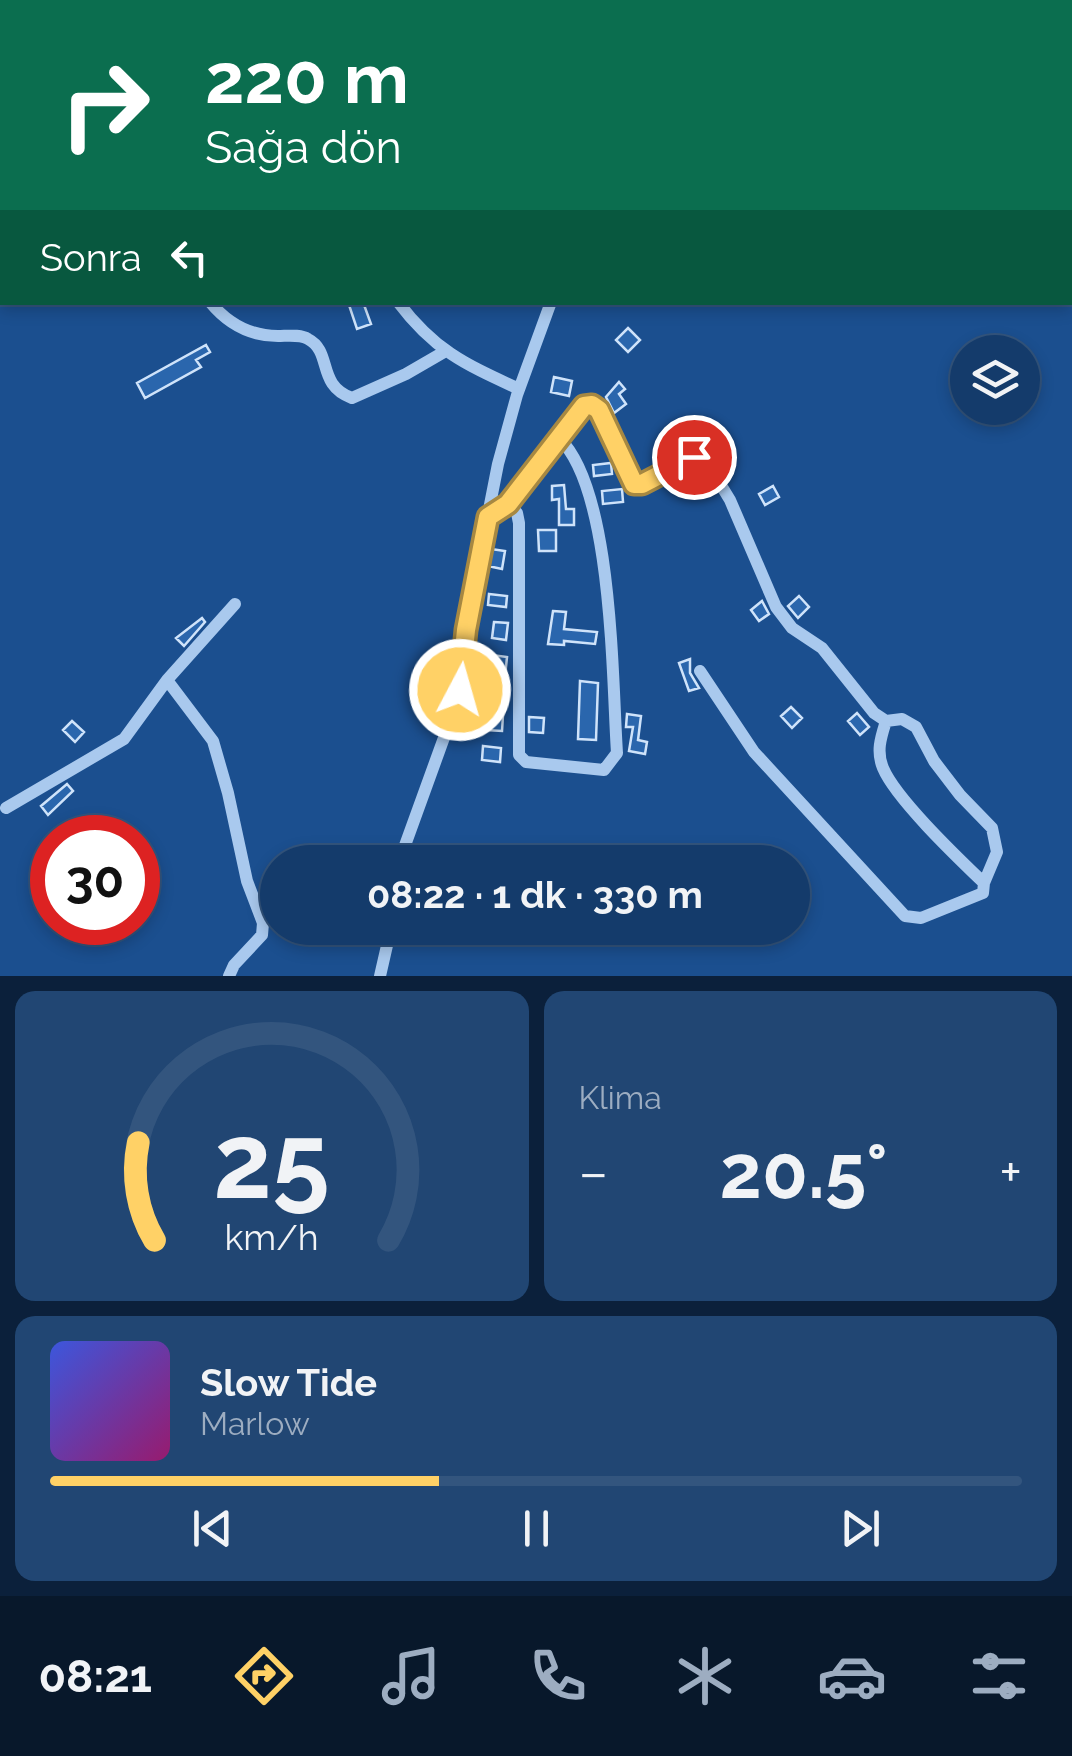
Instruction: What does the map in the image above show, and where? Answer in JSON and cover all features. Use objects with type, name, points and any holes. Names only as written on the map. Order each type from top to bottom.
[{"type":"street","points":[[213,305],[251,332],[262,336],[303,336],[312,341],[330,382],[349,397],[360,397],[444,352]]},
{"type":"street","points":[[401,305],[444,352],[519,389]]},
{"type":"street","points":[[405,845],[458,699],[466,630],[488,517],[519,389],[550,305]]},
{"type":"street","points":[[488,517],[508,504],[584,406],[599,410],[634,484],[642,484],[694,457],[708,461],[730,500],[776,607],[797,633],[822,648],[860,699],[886,721],[902,720],[916,727],[934,761],[992,828],[998,852],[983,893],[920,918],[905,916],[754,752],[700,672]]},
{"type":"street","points":[[508,504],[517,513],[520,524],[519,755],[537,764],[604,770],[617,753],[601,552],[585,482],[559,438]]},
{"type":"street","points":[[6,808],[124,740],[167,680],[235,604]]},
{"type":"street","points":[[167,680],[213,741],[242,862],[263,923],[262,935],[234,965],[229,976]]},
{"type":"street","points":[[886,721],[878,746],[883,769],[940,839],[984,883]]},
{"type":"street","points":[[380,976],[387,945]]},
{"type":"building","points":[[349,305],[364,305],[371,324],[357,329]]},
{"type":"building","points":[[628,328],[640,340],[628,352],[616,340]]},
{"type":"building","points":[[206,345],[210,352],[196,360],[201,367],[145,398],[137,383]]},
{"type":"building","points":[[554,377],[572,381],[569,396],[551,392]]},
{"type":"building","points":[[619,382],[625,389],[619,394],[626,404],[614,413],[606,397]]},
{"type":"building","points":[[611,463],[612,474],[594,476],[593,465]]},
{"type":"building","points":[[564,485],[566,509],[574,509],[574,525],[559,525],[559,499],[552,500],[552,486]]},
{"type":"building","points":[[773,486],[779,497],[765,505],[759,494]]},
{"type":"building","points":[[622,489],[623,502],[603,504],[602,491]]},
{"type":"building","points":[[538,530],[556,530],[556,551],[539,551]]},
{"type":"building","points":[[491,549],[505,551],[502,569],[488,566]]},
{"type":"building","points":[[489,594],[507,596],[506,607],[488,605]]},
{"type":"building","points":[[799,596],[809,607],[798,618],[788,606]]},
{"type":"building","points":[[762,601],[769,614],[759,621],[751,610]]},
{"type":"building","points":[[553,611],[566,612],[564,629],[597,632],[595,644],[548,644]]},
{"type":"building","points":[[202,618],[205,622],[184,646],[176,638]]},
{"type":"building","points":[[494,622],[508,623],[506,640],[492,638]]},
{"type":"building","points":[[492,655],[507,657],[503,696],[480,693],[482,680],[489,681]]},
{"type":"building","points":[[690,659],[690,673],[699,688],[689,691],[679,663]]},
{"type":"building","points":[[580,681],[598,683],[596,740],[578,739]]},
{"type":"building","points":[[791,707],[802,718],[792,728],[781,716]]},
{"type":"building","points":[[487,713],[503,715],[502,731],[486,730]]},
{"type":"building","points":[[857,713],[869,727],[860,735],[848,721]]},
{"type":"building","points":[[627,714],[641,716],[638,740],[647,742],[645,754],[629,751],[633,727],[626,727]]},
{"type":"building","points":[[529,717],[544,718],[543,733],[529,732]]},
{"type":"building","points":[[72,721],[84,732],[75,742],[63,730]]},
{"type":"building","points":[[483,746],[501,748],[500,762],[482,760]]},
{"type":"building","points":[[67,784],[73,791],[48,815],[41,806]]},
{"type":"route","points":[[460,690],[466,630],[488,517],[508,504],[584,406],[592,405],[599,410],[634,484],[642,484],[694,457]]}]
